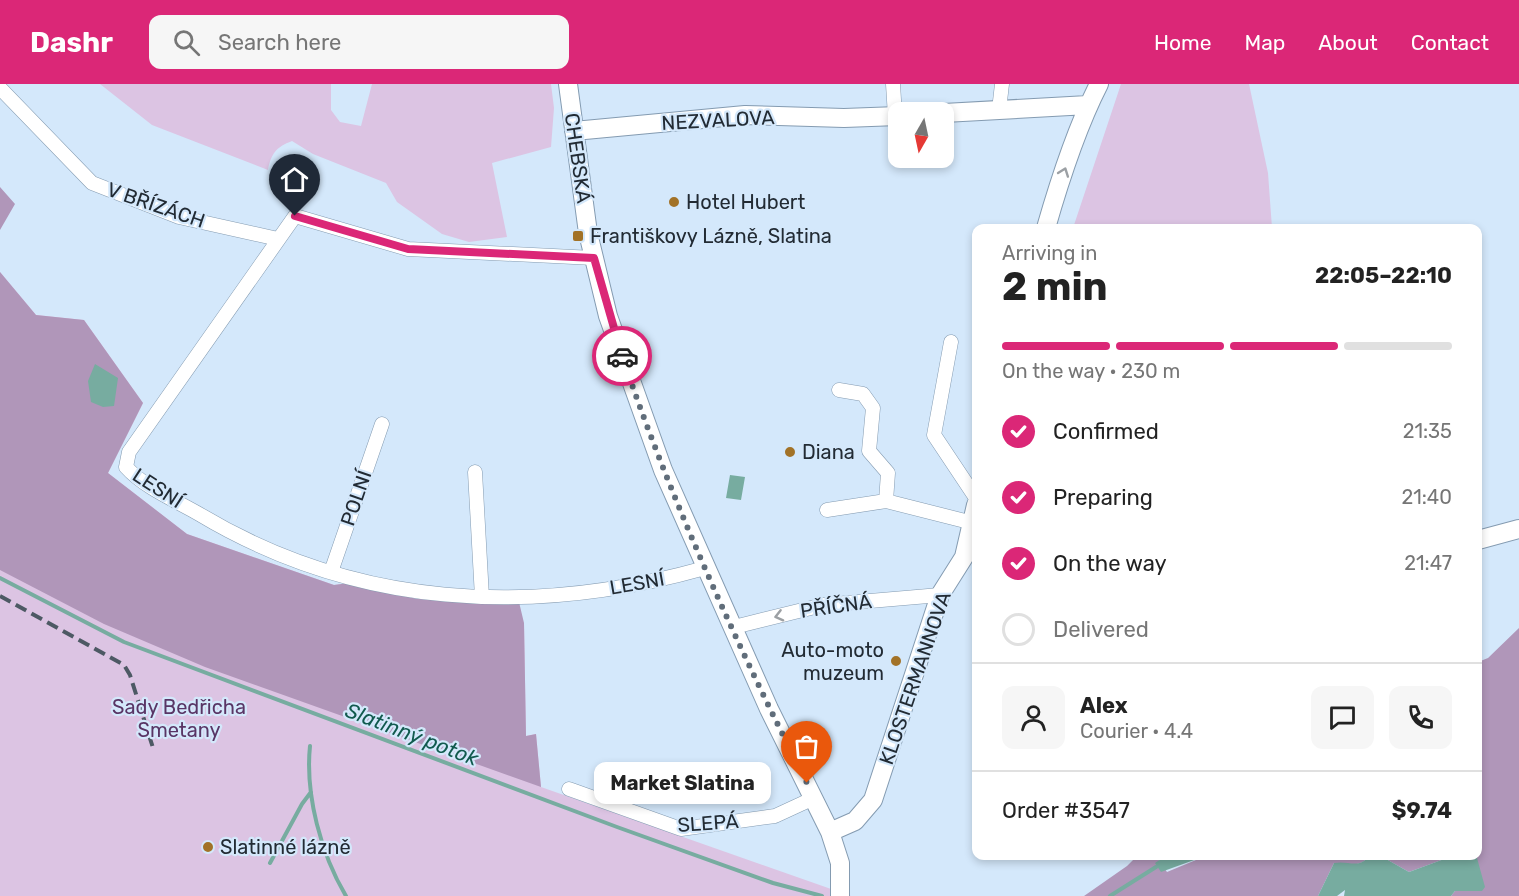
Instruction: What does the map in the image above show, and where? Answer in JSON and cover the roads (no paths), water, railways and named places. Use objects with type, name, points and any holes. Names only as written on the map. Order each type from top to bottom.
[{"type":"street","name":"CHEBSKÁ","points":[[568,84],[594,258],[627,372],[663,470],[705,568],[830,832],[840,863],[841,893]]},
{"type":"street","points":[[893,84],[895,102]]},
{"type":"street","points":[[999,110],[1002,84]]},
{"type":"street","points":[[1048,224],[1058,187],[1088,105],[1099,84]]},
{"type":"street","name":"V BŘÍZÁCH","points":[[0,88],[92,183],[179,217],[278,239]]},
{"type":"street","points":[[954,112],[1088,105]]},
{"type":"street","name":"NEZVALOVA","points":[[574,131],[745,115],[844,118],[888,116]]},
{"type":"street","name":"LESNÍ","points":[[594,258],[408,249],[295,216],[129,452],[126,467],[144,482],[232,534],[331,572],[386,588],[421,594],[482,597],[571,593],[671,577],[705,568]]},
{"type":"street","points":[[951,342],[934,435],[972,492]]},
{"type":"street","points":[[839,390],[863,394],[873,408],[869,451],[888,473],[886,501]]},
{"type":"street","name":"POLNÍ","points":[[331,572],[382,424]]},
{"type":"street","points":[[475,472],[482,597]]},
{"type":"street","points":[[827,510],[886,501],[972,514]]},
{"type":"street","points":[[1482,539],[1519,529]]},
{"type":"street","name":"KLOSTERMANNOVA","points":[[830,832],[855,821],[866,812],[873,800],[940,595],[970,558],[972,540]]},
{"type":"street","name":"PŘÍČNÁ","points":[[734,627],[823,605],[940,595]]},
{"type":"street","name":"SLEPÁ","points":[[569,789],[681,829],[775,816],[814,798]]},
{"type":"waterway","name":"Slatinný potok","points":[[0,578],[124,642],[617,827],[773,883],[822,896]]},
{"type":"waterway","points":[[310,746],[310,784],[317,824],[329,862],[346,896]]},
{"type":"waterway","points":[[270,863],[311,792]]},
{"type":"waterway","points":[[1110,896],[1156,867]]},
{"type":"railway","points":[[0,596],[124,665],[130,675],[154,751]]},
{"type":"place","name":"Hotel Hubert","points":[[674,202]]},
{"type":"place","name":"Františkovy Lázně, Slatina","points":[[578,236]]},
{"type":"place","name":"Diana","points":[[790,452]]},
{"type":"place","name":"Auto-moto muzeum","points":[[896,661]]},
{"type":"place","name":"Market Slatina","points":[[807,783]]},
{"type":"place","name":"Slatinné lázně","points":[[208,847]]},
{"type":"park label","name":"Sady Bedřicha Smetany","points":[[179,718]]}]
